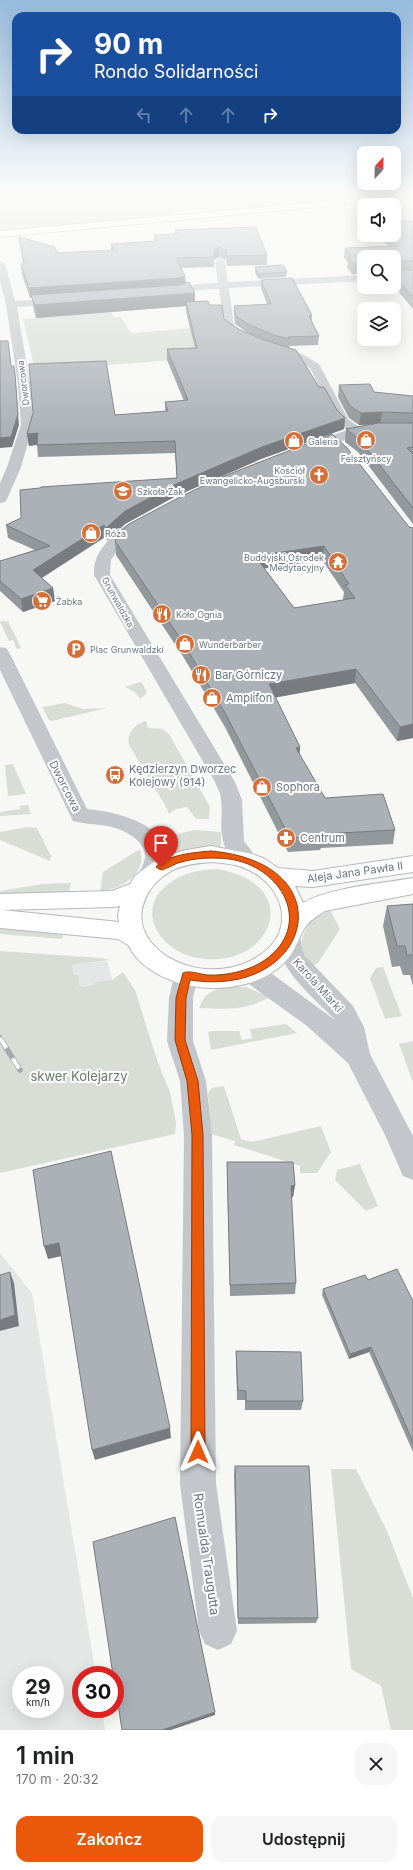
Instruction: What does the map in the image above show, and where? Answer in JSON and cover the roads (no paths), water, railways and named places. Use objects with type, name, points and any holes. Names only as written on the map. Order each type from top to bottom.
[{"type":"main road","points":[[0,902],[114,898],[142,884],[161,867],[174,861],[192,856],[211,854],[230,856],[248,861],[273,875],[284,886],[291,898],[294,910],[292,931]]},
{"type":"main road","name":"Aleja Jana Pawła II","points":[[273,875],[299,879],[313,879],[413,864]]},
{"type":"main road","points":[[134,938],[129,917],[130,905],[142,884]]},
{"type":"main road","name":"Aleja Jana Pawła II","points":[[134,938],[144,952],[159,964],[176,973],[207,979],[229,978],[251,972],[268,963],[276,956],[307,911],[317,905],[334,900],[413,886]]},
{"type":"main road","points":[[0,919],[109,929],[123,931],[134,938]]},
{"type":"street","name":"Dworcowa","points":[[0,499],[14,466],[27,425],[24,384],[11,304],[2,273]]},
{"type":"street","points":[[222,273],[229,326],[243,336],[298,356],[316,366],[343,421],[356,431]]},
{"type":"street","points":[[157,294],[180,293],[197,287],[357,278]]},
{"type":"street","points":[[11,304],[72,300]]},
{"type":"street","points":[[296,453],[338,444],[356,431],[380,429],[413,430]]},
{"type":"street","name":"Grunwaldzka","points":[[150,517],[131,528],[115,541],[103,560],[102,574],[225,782],[232,801],[232,839],[240,854],[248,861]]},
{"type":"street","name":"Dworcowa","points":[[0,652],[80,816],[93,816],[128,824],[138,830],[152,844],[156,860],[142,884]]},
{"type":"street","name":"Karola Miarki","points":[[292,931],[289,946],[291,954],[296,963],[344,1013],[351,1027],[357,1055],[396,1129],[413,1167]]},
{"type":"street","name":"Karola Miarki","points":[[251,972],[316,1019],[357,1055]]},
{"type":"street","name":"Romualda Traugutta","points":[[186,976],[181,998],[179,1025],[180,1040],[192,1081],[198,1135],[198,1484],[218,1631]]},
{"type":"railway","points":[[0,1038],[20,1070]]},
{"type":"place","name":"Felsztyńscy","points":[[366,440]]},
{"type":"place","name":"Galeria","points":[[294,441]]},
{"type":"place","name":"Kościół Ewangelicko-Augsburski","points":[[319,475]]},
{"type":"place","name":"Szkoła Żak","points":[[123,491]]},
{"type":"place","name":"Róża","points":[[91,533]]},
{"type":"place","name":"Buddyjski Ośrodek Medytacyjny","points":[[338,562]]},
{"type":"place","name":"Żabka","points":[[42,601]]},
{"type":"place","name":"Koło Ognia","points":[[162,614]]},
{"type":"place","name":"Wunderbarber","points":[[185,644]]},
{"type":"place","name":"Plac Grunwaldzki","points":[[76,649]]},
{"type":"place","name":"Bar Górniczy","points":[[201,675]]},
{"type":"place","name":"Amplifon","points":[[212,698]]},
{"type":"place","name":"Kędzierzyn Dworzec Kolejowy (914)","points":[[115,775]]},
{"type":"place","name":"Sophora","points":[[262,787]]},
{"type":"place","name":"Centrum","points":[[286,838]]},
{"type":"park label","name":"skwer Kolejarzy","points":[[79,1076]]}]
